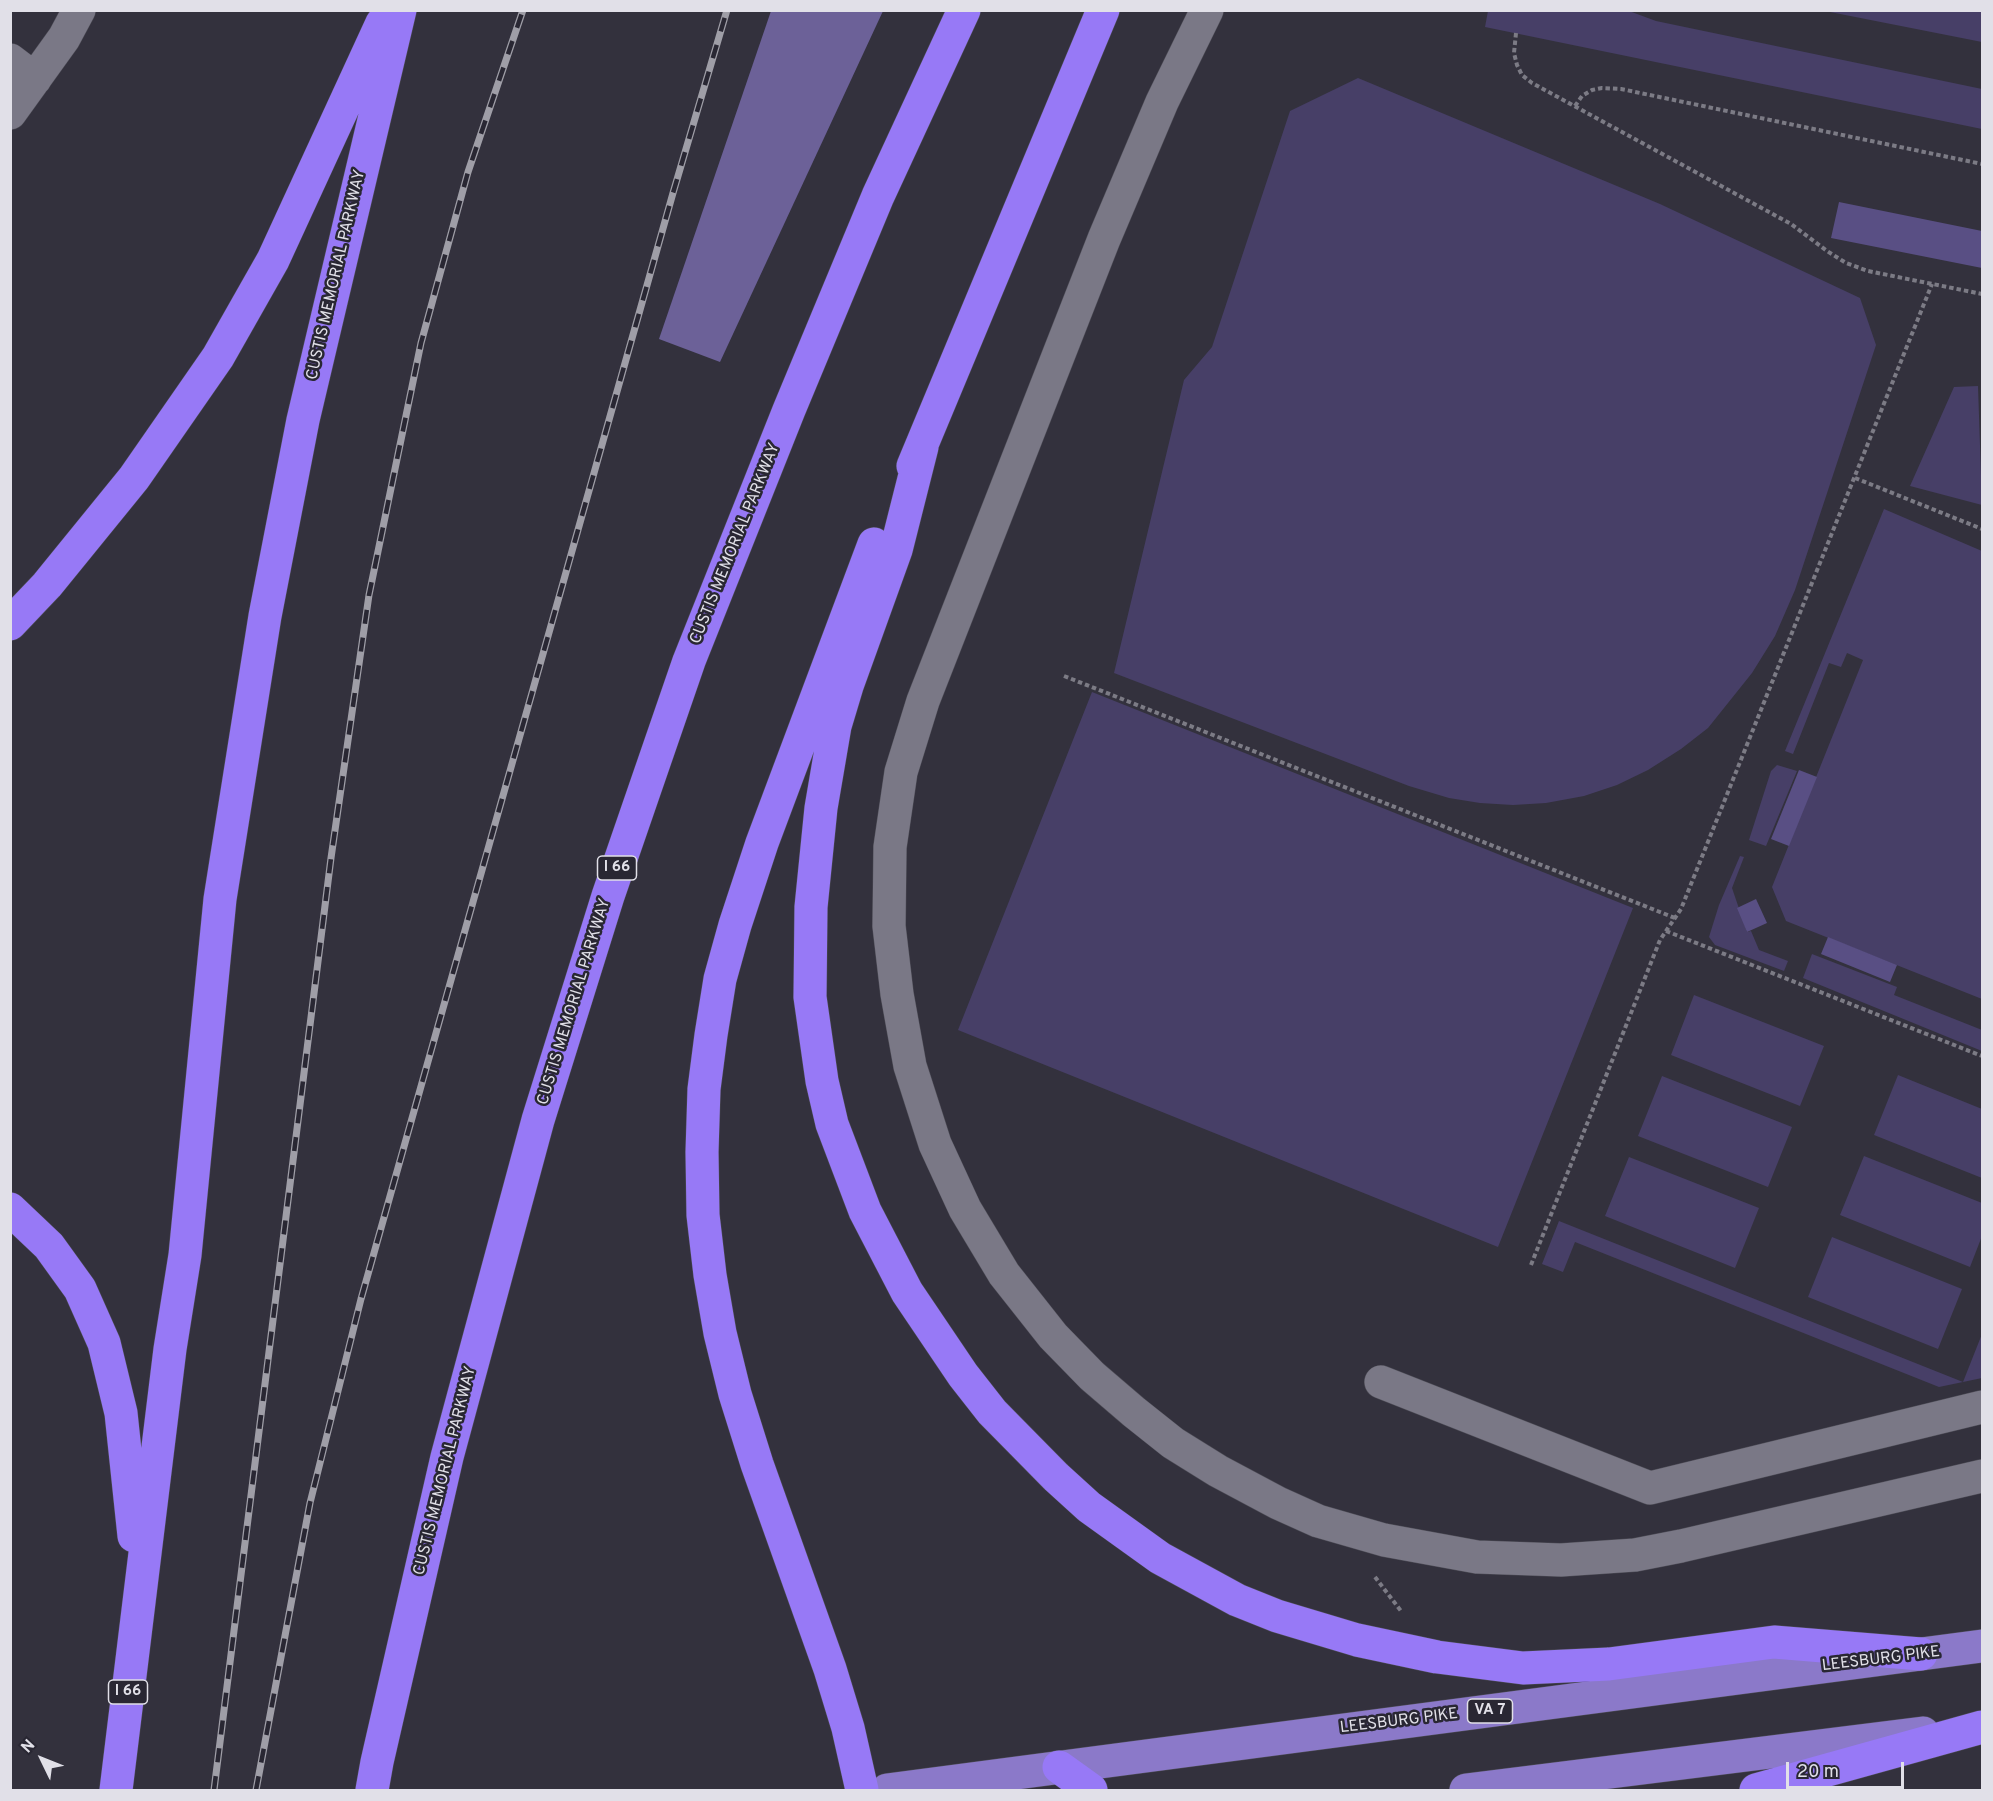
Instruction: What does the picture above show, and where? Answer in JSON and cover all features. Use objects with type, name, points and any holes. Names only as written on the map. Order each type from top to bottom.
[{"type":"highway","points":[[10,624],[47,585],[134,478],[218,357],[273,260],[388,10]]},
{"type":"highway","name":"CUSTIS MEMORIAL PARKWAY","points":[[116,1791],[170,1349],[185,1256],[220,899],[265,616],[303,420],[400,10]]},
{"type":"highway","name":"CUSTIS MEMORIAL PARKWAY","points":[[374,1776],[447,1456],[538,1120],[608,896],[689,661],[789,410],[878,196],[964,10]]},
{"type":"highway","points":[[862,1791],[848,1728],[830,1669],[757,1464],[735,1394],[720,1332],[703,1215],[704,1089],[720,979],[748,883],[874,544],[922,447],[1002,249],[1103,10]]},
{"type":"highway","points":[[922,447],[896,550],[835,726],[827,767],[811,907],[810,997],[822,1081],[832,1124],[865,1211],[907,1292],[963,1375],[993,1412],[1048,1469],[1089,1506],[1160,1558],[1237,1600],[1287,1619],[1357,1640],[1437,1657],[1523,1668],[1609,1664],[1774,1642],[1921,1654]]},
{"type":"highway","points":[[10,1209],[49,1246],[80,1289],[104,1343],[121,1413],[140,1594]]},
{"type":"highway","points":[[1756,1791],[1983,1726]]},
{"type":"highway","points":[[1059,1767],[1091,1791]]},
{"type":"main road","name":"LEESBURG PIKE","points":[[887,1791],[1983,1646]]},
{"type":"main road","points":[[1466,1791],[1983,1726]]},
{"type":"street","points":[[10,112],[23,69],[64,38],[79,10]]},
{"type":"street","points":[[1207,10],[1162,102],[1104,239],[923,701],[901,772],[890,847],[889,926],[897,994],[910,1066],[935,1144],[965,1209],[1004,1274],[1053,1336],[1092,1376],[1173,1443],[1218,1471],[1278,1503],[1318,1521],[1384,1540],[1478,1557],[1561,1560],[1635,1555],[1983,1476]]},
{"type":"street","points":[[1381,1382],[1650,1488],[1983,1407]]},
{"type":"path","points":[[1516,33],[1514,53],[1522,75],[1543,89],[1791,224],[1827,252],[1846,263],[1868,271],[1983,294]]},
{"type":"path","points":[[1575,106],[1582,96],[1592,90],[1621,89],[1983,164]]},
{"type":"path","points":[[1531,1265],[1660,940],[1681,909],[1932,284]]},
{"type":"path","points":[[1855,478],[1983,529]]},
{"type":"path","points":[[1064,676],[1675,918]]},
{"type":"path","points":[[1666,931],[1983,1056]]},
{"type":"path","points":[[1372,1574],[1404,1617]]},
{"type":"shaded area","points":[[771,11],[883,11],[720,362],[659,339]]},
{"type":"shaded area","points":[[1488,11],[1629,11],[1656,21],[1982,89],[1982,129],[1485,27]]},
{"type":"shaded area","points":[[1825,11],[1982,11],[1982,42]]},
{"type":"shaded area","points":[[1358,78],[1660,204],[1860,298],[1876,345],[1795,590],[1775,636],[1752,673],[1708,728],[1648,770],[1617,785],[1584,796],[1546,803],[1513,805],[1449,798],[1409,786],[1114,673],[1184,380],[1212,347],[1290,111]]},
{"type":"shaded area","points":[[1978,386],[1982,505],[1910,486],[1954,387]]},
{"type":"shaded area","points":[[1884,509],[1982,551],[1982,999],[1786,921],[1772,887],[1863,660],[1847,653],[1841,667],[1829,663],[1793,754],[1785,751]]},
{"type":"shaded area","points":[[1092,692],[1633,908],[1498,1247],[958,1030]]},
{"type":"shaded area","points":[[1777,765],[1797,771],[1766,846],[1749,840],[1771,771]]},
{"type":"shaded area","points":[[1740,856],[1744,857],[1732,888],[1747,932],[1751,931],[1759,950],[1788,961],[1784,971],[1715,945],[1709,937],[1719,905]]},
{"type":"shaded area","points":[[1812,954],[1897,987],[1894,995],[1982,1030],[1982,1051],[1803,978]]},
{"type":"shaded area","points":[[1694,995],[1824,1046],[1800,1106],[1671,1055]]},
{"type":"shaded area","points":[[1898,1075],[1982,1109],[1982,1178],[1874,1135]]},
{"type":"shaded area","points":[[1662,1076],[1792,1127],[1768,1187],[1638,1136]]},
{"type":"shaded area","points":[[1864,1156],[1982,1203],[1982,1236],[1970,1267],[1840,1215]]},
{"type":"shaded area","points":[[1629,1157],[1759,1208],[1735,1268],[1605,1216]]},
{"type":"shaded area","points":[[1559,1221],[1963,1382],[1939,1387],[1575,1242],[1563,1272],[1542,1264]]},
{"type":"shaded area","points":[[1832,1237],[1962,1289],[1938,1349],[1808,1297]]},
{"type":"shaded area","points":[[1982,1334],[1982,1378],[1963,1382]]},
{"type":"building","points":[[1839,202],[1982,231],[1982,268],[1831,238]]},
{"type":"building","points":[[1799,770],[1817,777],[1789,846],[1771,839]]},
{"type":"building","points":[[1756,899],[1767,923],[1747,932],[1737,908]]},
{"type":"building","points":[[1828,937],[1897,965],[1890,982],[1821,954]]},
{"type":"railway","points":[[214,1790],[331,858],[369,595],[421,343],[468,172],[523,10]]},
{"type":"railway","points":[[256,1790],[310,1503],[361,1299],[673,193],[727,10]]}]
